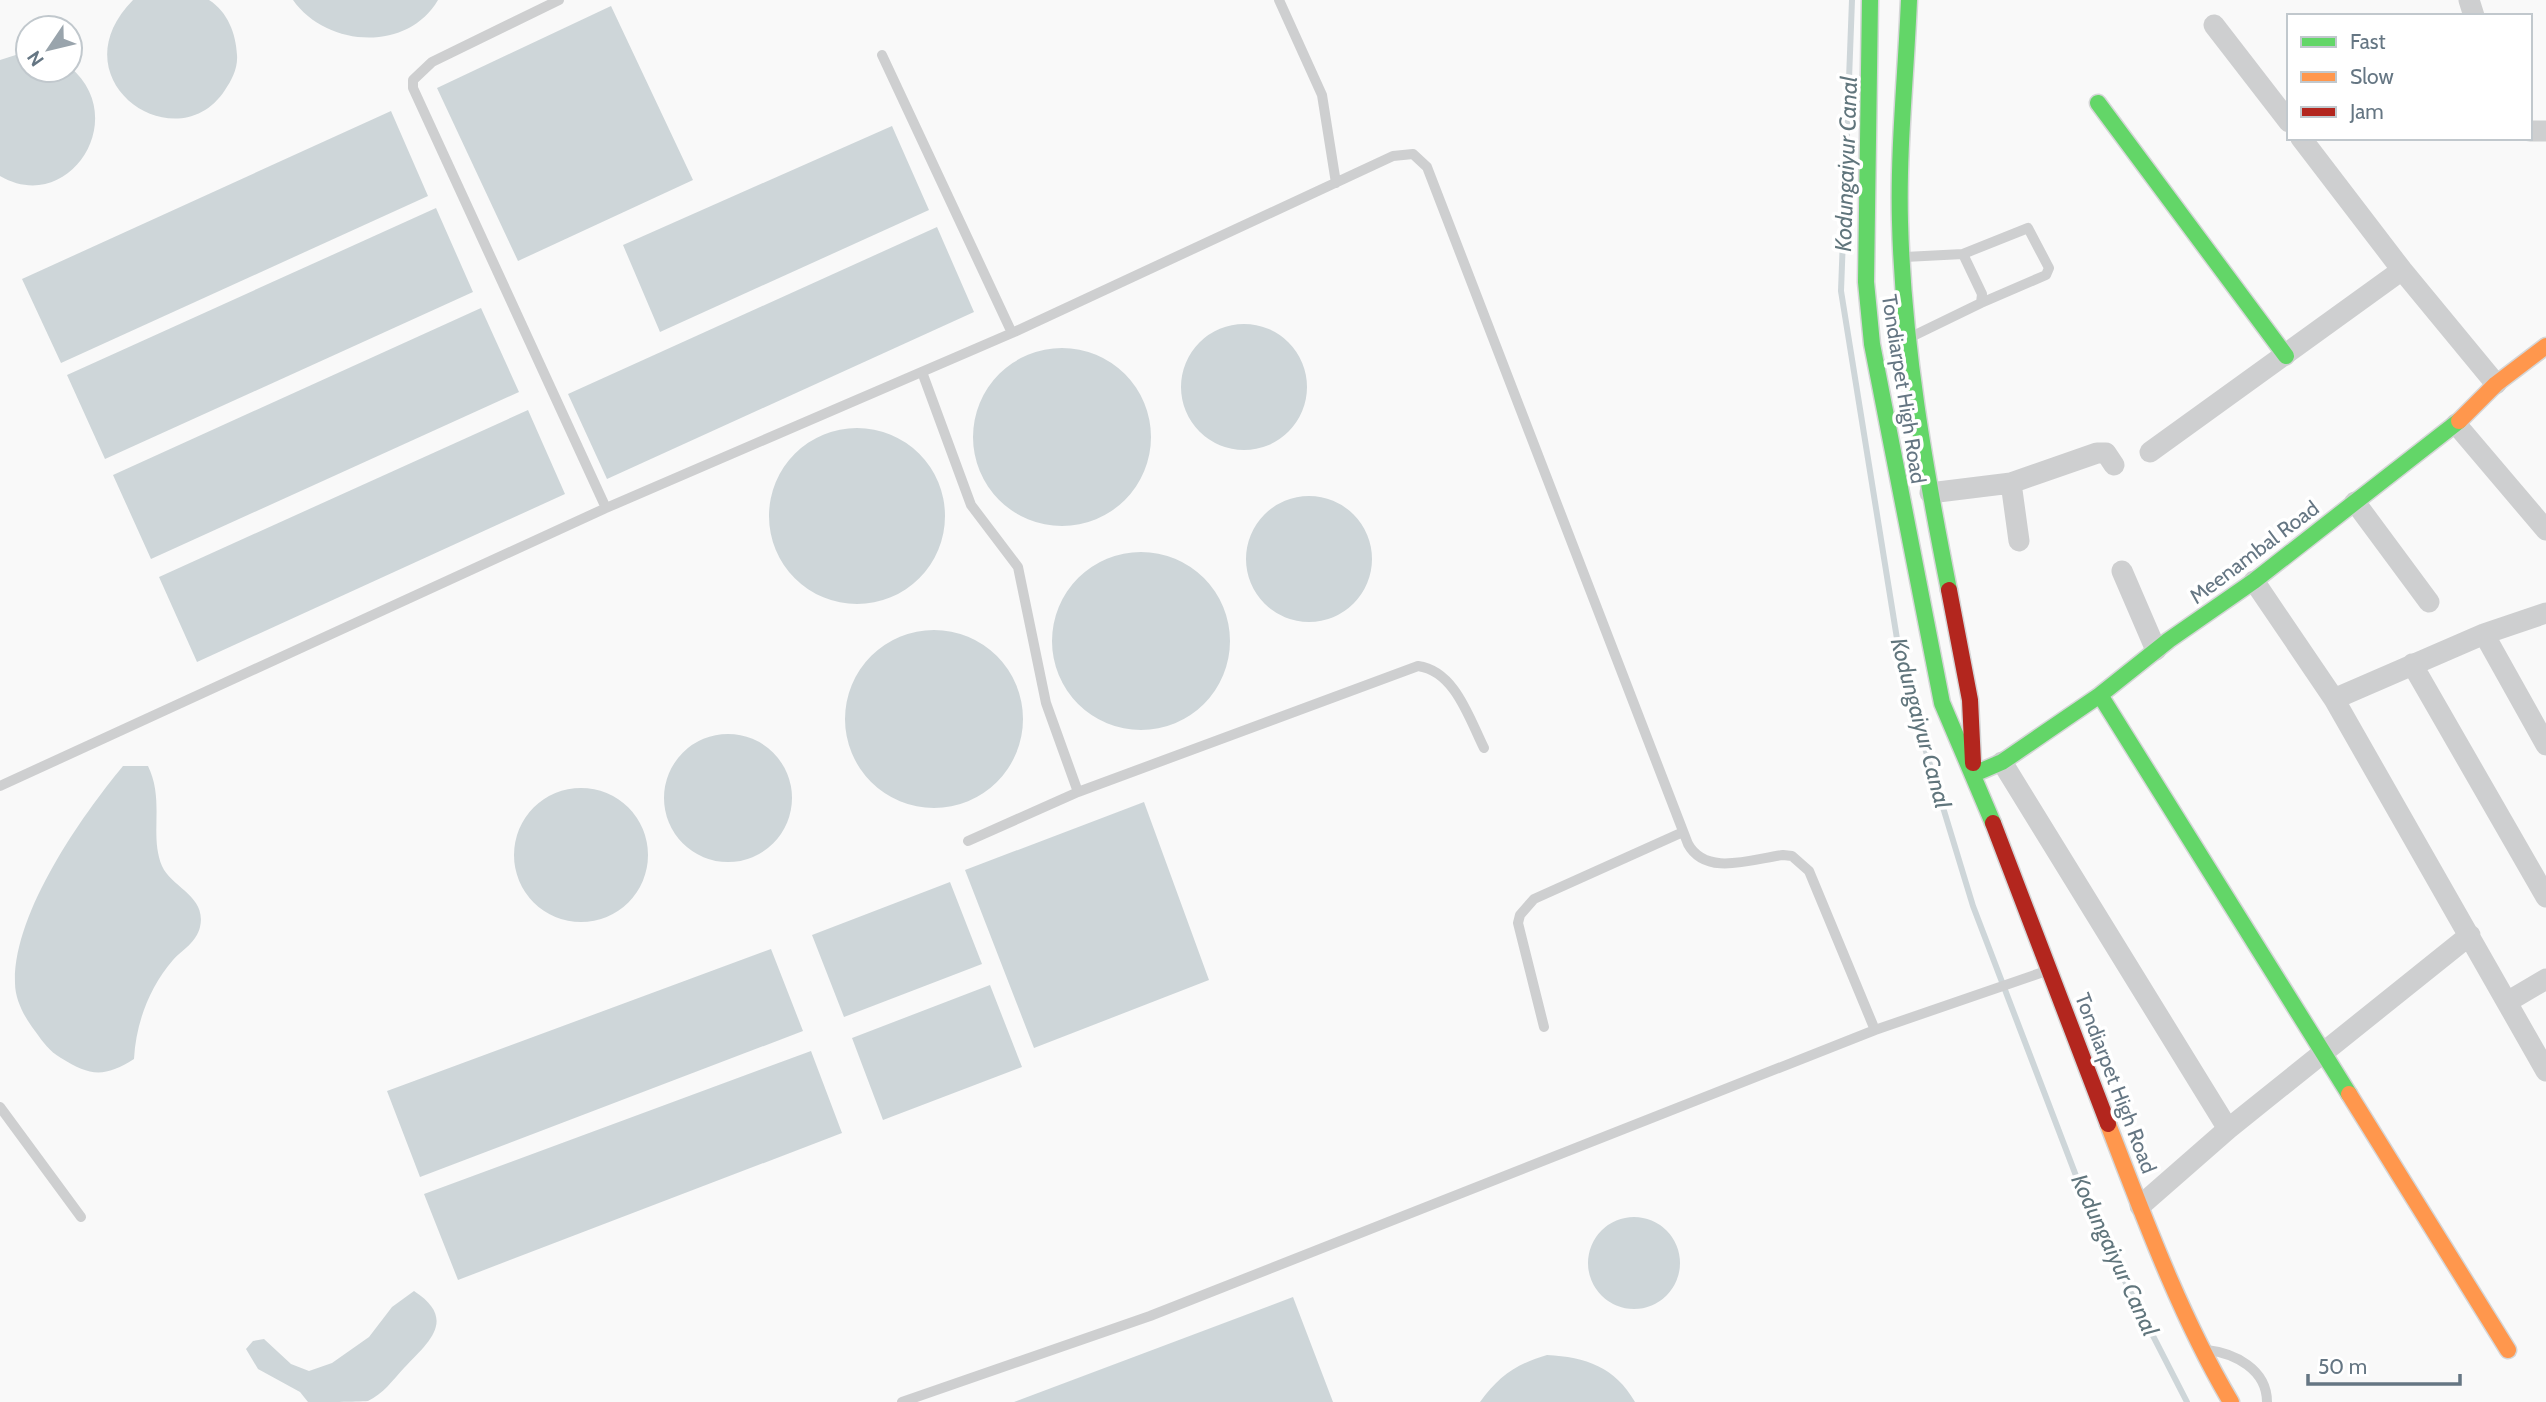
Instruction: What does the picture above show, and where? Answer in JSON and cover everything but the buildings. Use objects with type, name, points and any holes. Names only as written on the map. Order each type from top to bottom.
[{"type":"main road","name":"Tondiarpet High Road","points":[[1870,0],[1866,282],[1872,344],[1899,495],[1942,703],[1955,738],[1974,774],[2140,1206],[2204,1349],[2231,1402]]},
{"type":"main road","name":"Tondiarpet High Road","points":[[1909,0],[1900,221],[1902,257],[1909,337],[1930,493],[1970,700],[1974,774]]},
{"type":"main road","points":[[2098,103],[2286,356]]},
{"type":"main road","name":"Meenambal Road","points":[[1974,774],[2002,762],[2099,695],[2156,650],[2254,581],[2456,424],[2496,384],[2546,346]]},
{"type":"main road","points":[[2099,695],[2508,1350]]},
{"type":"street","points":[[2214,24],[2287,119]]},
{"type":"street","points":[[2303,140],[2402,270],[2496,384]]},
{"type":"street","points":[[2150,452],[2402,270]]},
{"type":"street","points":[[2456,424],[2546,530]]},
{"type":"street","points":[[1930,493],[2011,483],[2097,453],[2106,453],[2114,465]]},
{"type":"street","points":[[2011,483],[2019,541]]},
{"type":"street","points":[[2355,502],[2429,603]]},
{"type":"street","points":[[2122,570],[2156,650]]},
{"type":"street","points":[[2254,581],[2334,699],[2546,1071]]},
{"type":"street","points":[[2334,699],[2484,634],[2546,613]]},
{"type":"street","points":[[2484,634],[2546,745]]},
{"type":"street","points":[[2412,664],[2546,897]]},
{"type":"street","points":[[2002,762],[2228,1129]]},
{"type":"street","points":[[2140,1206],[2228,1129],[2470,935]]},
{"type":"street","points":[[2507,1002],[2546,978]]},
{"type":"lane","points":[[559,0],[432,62],[413,80],[414,88],[606,508]]},
{"type":"lane","points":[[1279,0],[1322,94],[1336,183]]},
{"type":"lane","points":[[882,55],[1012,333]]},
{"type":"lane","points":[[0,786],[606,508],[1012,333],[1393,156],[1408,153],[1419,156],[1427,167],[1692,851],[1704,862],[1713,864],[1783,855],[1792,856],[1800,862],[1809,871],[1875,1030]]},
{"type":"lane","points":[[1902,257],[1963,254],[2028,228],[2049,268],[2046,275],[1909,337]]},
{"type":"lane","points":[[1963,254],[1982,294],[1981,303]]},
{"type":"lane","points":[[922,372],[967,497],[1018,567],[1046,703],[1078,792]]},
{"type":"lane","points":[[968,841],[1078,792],[1418,666],[1429,668],[1445,677],[1484,748]]},
{"type":"lane","points":[[1544,1027],[1518,923],[1520,915],[1534,899],[1684,832]]},
{"type":"lane","points":[[902,1402],[1150,1316],[1875,1030],[2050,970]]},
{"type":"lane","points":[[0,1107],[81,1217]]},
{"type":"lane","points":[[2204,1349],[2228,1353],[2250,1367],[2260,1381],[2267,1402]]},
{"type":"shaded area","points":[[133,0],[209,0],[226,17],[235,39],[235,69],[225,90],[204,111],[179,118],[154,115],[131,103],[115,83],[107,58],[112,30]]},
{"type":"shaded area","points":[[293,0],[438,0],[424,17],[407,29],[387,36],[366,38],[345,35],[325,27],[307,16]]},
{"type":"shaded area","points":[[611,6],[693,180],[518,261],[437,88]]},
{"type":"shaded area","points":[[14,56],[14,84],[84,83],[88,88],[95,112],[93,135],[84,156],[68,173],[48,183],[25,185],[0,176],[0,60]]},
{"type":"shaded area","points":[[391,111],[428,196],[61,363],[22,279]]},
{"type":"shaded area","points":[[892,126],[929,210],[660,332],[623,245]]},
{"type":"shaded area","points":[[436,208],[473,292],[105,459],[67,375]]},
{"type":"shaded area","points":[[937,227],[974,312],[607,479],[568,394]]},
{"type":"shaded area","points":[[481,308],[519,392],[151,559],[113,475]]},
{"type":"shaded area","points":[[1244,324],[1268,329],[1288,343],[1302,363],[1307,387],[1302,411],[1288,431],[1268,445],[1244,450],[1220,445],[1200,431],[1186,411],[1181,387],[1186,363],[1200,343],[1220,329]]},
{"type":"shaded area","points":[[1062,348],[1096,355],[1125,374],[1144,403],[1151,437],[1144,471],[1125,500],[1096,519],[1062,526],[1028,519],[999,500],[980,471],[973,437],[980,403],[999,374],[1028,355]]},
{"type":"shaded area","points":[[528,410],[565,494],[197,662],[159,577]]},
{"type":"shaded area","points":[[857,428],[891,435],[919,454],[938,482],[945,516],[938,550],[919,578],[891,597],[857,604],[823,597],[795,578],[776,550],[769,516],[776,482],[795,454],[823,435]]},
{"type":"shaded area","points":[[1309,496],[1333,501],[1353,515],[1367,535],[1372,559],[1367,583],[1353,603],[1333,617],[1309,622],[1285,617],[1265,603],[1251,583],[1246,559],[1251,535],[1265,515],[1285,501]]},
{"type":"shaded area","points":[[1141,552],[1175,559],[1204,578],[1223,607],[1230,641],[1223,675],[1204,704],[1175,723],[1141,730],[1107,723],[1078,704],[1059,675],[1052,641],[1059,607],[1078,578],[1107,559]]},
{"type":"shaded area","points":[[934,630],[968,637],[997,656],[1016,685],[1023,719],[1016,753],[997,782],[968,801],[934,808],[900,801],[871,782],[852,753],[845,719],[852,685],[871,656],[900,637]]},
{"type":"shaded area","points":[[728,734],[753,739],[773,753],[787,773],[792,798],[787,823],[773,843],[753,857],[728,862],[703,857],[683,843],[669,823],[664,798],[669,773],[683,753],[703,739]]},
{"type":"shaded area","points":[[123,766],[148,766],[156,792],[157,842],[162,866],[194,900],[201,916],[198,933],[157,982],[145,1006],[134,1059],[114,1069],[97,1072],[80,1068],[57,1055],[46,1046],[31,1026],[17,996],[17,956],[25,927],[52,868],[69,839]]},
{"type":"shaded area","points":[[581,788],[607,793],[629,807],[643,829],[648,855],[643,881],[629,903],[607,917],[581,922],[555,917],[533,903],[519,881],[514,855],[519,829],[533,807],[555,793]]},
{"type":"shaded area","points":[[1144,802],[1209,980],[1034,1048],[965,870]]},
{"type":"shaded area","points":[[950,882],[982,964],[844,1017],[812,935]]},
{"type":"shaded area","points":[[771,949],[803,1031],[420,1177],[387,1091]]},
{"type":"shaded area","points":[[990,985],[1022,1067],[883,1120],[852,1038]]},
{"type":"shaded area","points":[[811,1051],[842,1133],[458,1280],[424,1194]]},
{"type":"shaded area","points":[[1634,1217],[1652,1221],[1666,1231],[1676,1245],[1680,1263],[1676,1281],[1666,1295],[1652,1305],[1634,1309],[1616,1305],[1602,1295],[1592,1281],[1588,1263],[1592,1245],[1602,1231],[1616,1221]]},
{"type":"shaded area","points":[[414,1291],[427,1301],[434,1311],[437,1321],[435,1330],[423,1349],[388,1386],[368,1401],[308,1402],[300,1392],[258,1369],[246,1349],[253,1341],[264,1339],[291,1364],[309,1371],[332,1363],[369,1337],[392,1307]]},
{"type":"shaded area","points":[[1293,1297],[1333,1402],[1014,1402]]},
{"type":"shaded area","points":[[1547,1355],[1574,1358],[1598,1366],[1618,1380],[1635,1402],[1480,1402],[1509,1372],[1526,1362]]},
{"type":"waterway","name":"Kodungaiyur Canal","points":[[1852,0],[1841,291],[1903,676],[1973,906],[2091,1215],[2187,1402]]},
{"type":"traffic: fast","points":[[1870,0],[1866,282],[1872,344],[1942,703],[1993,823]]},
{"type":"traffic: fast","points":[[1909,0],[1900,167],[1902,268],[1910,361],[1949,590]]},
{"type":"traffic: fast","points":[[2098,103],[2286,356]]},
{"type":"traffic: fast","points":[[1974,774],[2002,762],[2100,695],[2169,640],[2254,581],[2459,421]]},
{"type":"traffic: fast","points":[[2100,695],[2349,1094]]},
{"type":"traffic: slow","points":[[2459,421],[2496,384],[2546,346]]},
{"type":"traffic: slow","points":[[2349,1094],[2508,1350]]},
{"type":"traffic: slow","points":[[2108,1124],[2179,1301],[2231,1402]]},
{"type":"traffic: jam","points":[[1949,590],[1970,700],[1973,763]]},
{"type":"traffic: jam","points":[[1993,823],[2108,1124]]}]
